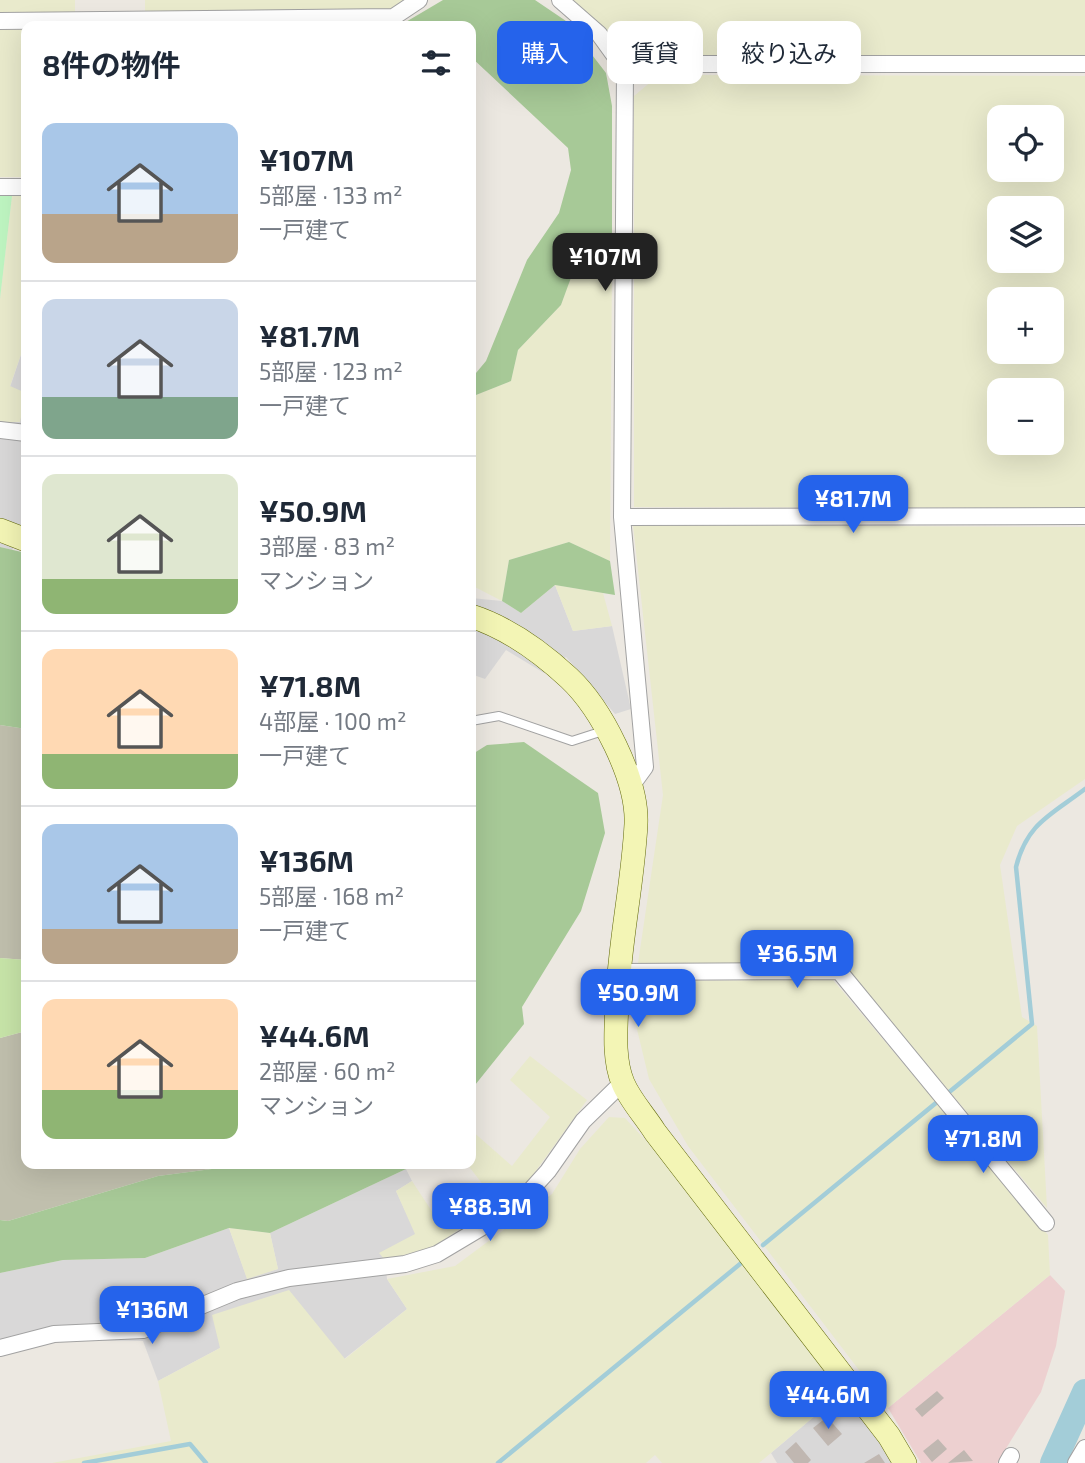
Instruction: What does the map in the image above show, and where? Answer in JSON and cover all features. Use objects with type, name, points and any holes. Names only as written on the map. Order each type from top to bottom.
[{"type":"street","points":[[388,21],[419,0]]},
{"type":"street","points":[[560,0],[598,34],[607,46]]},
{"type":"street","points":[[0,21],[21,21]]},
{"type":"street","points":[[703,64],[1085,64]]},
{"type":"street","points":[[625,84],[622,516],[645,767],[629,789]]},
{"type":"street","points":[[0,187],[21,187]]},
{"type":"street","points":[[0,430],[21,432]]},
{"type":"street","points":[[622,516],[1085,516]]},
{"type":"street","points":[[0,530],[21,538]]},
{"type":"street","points":[[476,618],[505,630],[550,660],[586,694],[610,729],[636,821],[618,972],[615,1040],[623,1082],[655,1132],[889,1436],[905,1463]]},
{"type":"street","points":[[618,972],[839,971],[1046,1223]]},
{"type":"street","points":[[0,1348],[54,1334],[143,1330],[237,1291],[289,1278],[405,1264],[437,1254],[484,1226],[529,1192],[548,1171],[583,1121],[623,1082]]},
{"type":"street","points":[[1076,1463],[1085,1448]]},
{"type":"lane","points":[[476,720],[499,716],[572,741],[610,729]]},
{"type":"shaded area","points":[[0,0],[75,0],[75,13],[0,14]]},
{"type":"shaded area","points":[[145,0],[404,0],[390,9],[145,13]]},
{"type":"shaded area","points":[[572,0],[1085,0],[1085,57],[861,56],[861,21],[717,21],[717,55],[703,55],[703,21],[607,21],[607,35]]},
{"type":"shaded area","points":[[0,27],[21,27],[21,177],[0,177]]},
{"type":"shaded area","points":[[703,75],[717,75],[717,84],[861,84],[861,75],[1085,76],[1085,508],[634,507],[634,96],[648,84],[703,84]]},
{"type":"shaded area","points":[[12,196],[21,196],[21,354],[10,386],[21,391],[20,422],[0,422],[0,299]]},
{"type":"shaded area","points":[[580,252],[612,255],[610,561],[569,542],[509,560],[502,601],[476,588],[476,395],[511,381],[518,350],[561,305]]},
{"type":"shaded area","points":[[21,355],[21,536],[12,550],[0,547],[0,422],[20,422],[10,387]]},
{"type":"shaded area","points":[[633,525],[1085,527],[1085,779],[1017,826],[1000,865],[1022,1017],[1037,1026],[1047,1208],[843,964],[638,963],[663,795]]},
{"type":"shaded area","points":[[555,585],[573,631],[612,626],[631,709],[615,714],[566,657],[544,673],[506,650],[485,679],[476,676],[476,598],[502,601],[521,613]]},
{"type":"shaded area","points":[[555,585],[603,593],[612,626],[573,631]]},
{"type":"shaded area","points":[[0,725],[21,728],[21,960],[0,958]]},
{"type":"shaded area","points":[[833,980],[1048,1235],[1050,1275],[888,1408],[688,1146],[649,1079],[635,1021],[636,981]]},
{"type":"shaded area","points":[[21,1032],[21,1169],[212,1169],[158,1176],[8,1221],[0,1220],[0,1038]]},
{"type":"shaded area","points":[[530,1056],[587,1100],[530,1179],[434,1247],[385,1260],[379,1253],[415,1234],[396,1191],[412,1181],[435,1216],[484,1186],[471,1169],[476,1169],[476,1134],[512,1166],[550,1117],[510,1080]]},
{"type":"shaded area","points":[[609,1117],[625,1118],[671,1168],[842,1393],[759,1463],[662,1463],[655,1455],[646,1463],[52,1463],[171,1441],[158,1381],[220,1348],[212,1315],[289,1290],[345,1359],[407,1309],[387,1279],[455,1266],[552,1194],[580,1149]]},
{"type":"shaded area","points":[[406,1169],[412,1181],[396,1191],[416,1234],[385,1260],[387,1279],[407,1309],[344,1359],[220,1348],[158,1381],[143,1341],[63,1340],[0,1355],[0,1273],[63,1260],[145,1258],[229,1228],[247,1278],[278,1269],[270,1233]]},
{"type":"shaded area","points":[[229,1228],[270,1233],[278,1269],[247,1279]]},
{"type":"shaded area","points":[[1050,1275],[1065,1291],[1056,1346],[1041,1392],[997,1463],[921,1463],[888,1408]]},
{"type":"shaded area","points":[[842,1393],[882,1442],[894,1463],[777,1463],[771,1453]]},
{"type":"green space","points":[[443,0],[535,0],[566,21],[497,21],[497,81],[476,62],[476,21],[407,21]]},
{"type":"green space","points":[[593,56],[606,73],[612,106],[612,255],[580,253],[561,305],[518,350],[511,381],[476,395],[476,373],[486,361],[527,260],[559,213],[571,170],[568,148],[500,84],[593,84]]},
{"type":"green space","points":[[0,195],[12,196],[0,299]]},
{"type":"green space","points":[[569,542],[610,561],[615,595],[555,585],[521,613],[502,601],[509,560]]},
{"type":"green space","points":[[0,547],[21,552],[21,728],[0,725]]},
{"type":"green space","points":[[524,742],[598,793],[605,833],[581,911],[522,1007],[524,1024],[476,1084],[476,752],[487,745]]},
{"type":"green space","points":[[0,958],[21,960],[21,1032],[0,1038]]},
{"type":"green space","points":[[212,1169],[406,1169],[270,1233],[229,1228],[145,1258],[63,1260],[0,1273],[0,1220],[8,1221],[158,1176]]},
{"type":"building","points":[[937,1391],[944,1398],[922,1417],[915,1409]]},
{"type":"building","points":[[827,1417],[842,1434],[828,1446],[813,1428]]},
{"type":"building","points":[[938,1439],[947,1449],[932,1462],[923,1451]]},
{"type":"building","points":[[796,1442],[811,1460],[808,1463],[794,1463],[785,1452]]},
{"type":"building","points":[[964,1450],[973,1461],[948,1463]]},
{"type":"building","points":[[879,1454],[885,1463],[864,1463]]},
{"type":"waterway","points":[[763,1245],[1032,1024],[1016,867],[1034,830],[1085,789]]},
{"type":"waterway","points":[[498,1463],[740,1264]]},
{"type":"waterway","points":[[1053,1463],[1085,1392]]},
{"type":"waterway","points":[[84,1463],[190,1444],[206,1463]]}]
